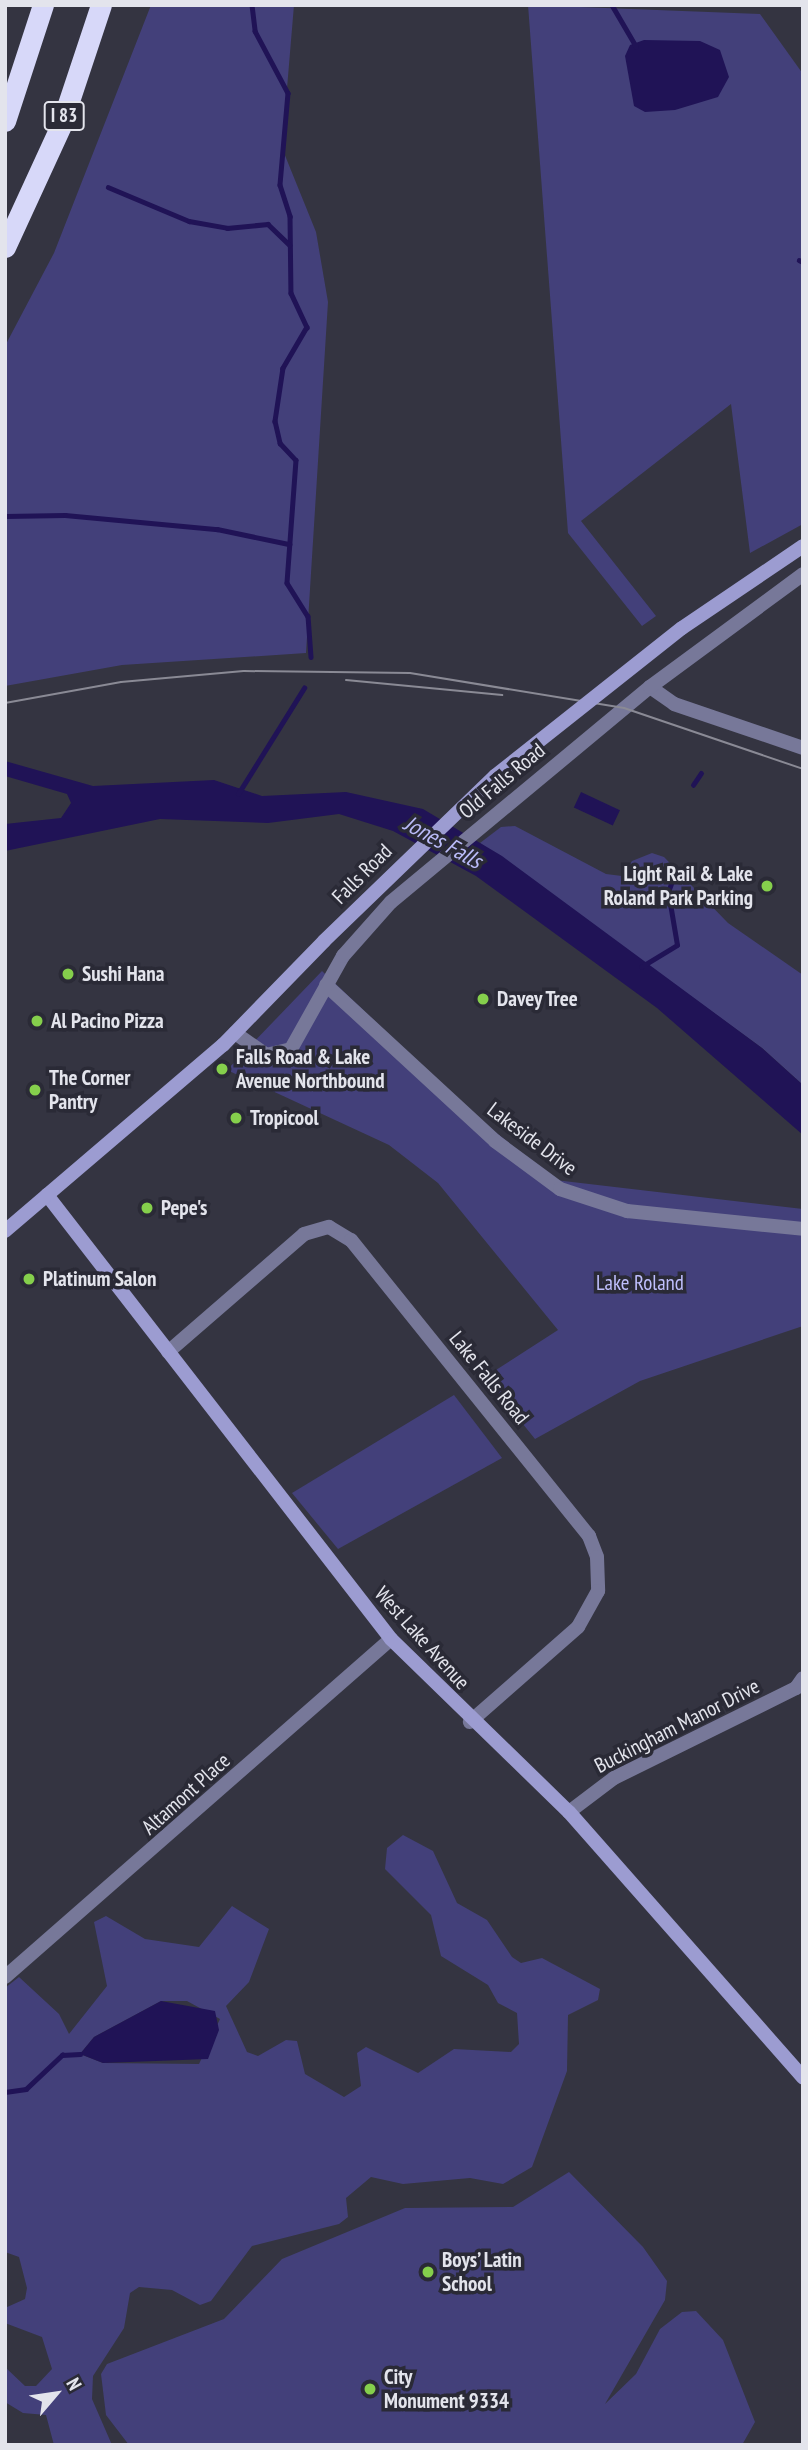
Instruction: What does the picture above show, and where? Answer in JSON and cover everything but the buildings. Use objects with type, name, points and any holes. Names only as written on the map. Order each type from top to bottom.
[{"type":"highway","name":"I 83","points":[[5,121],[43,5]]},
{"type":"highway","name":"I 83","points":[[5,247],[61,125],[101,5]]},
{"type":"street","name":"Falls Road","points":[[5,1231],[235,1033],[324,941],[505,768],[682,628],[803,546]]},
{"type":"street","name":"Old Falls Road","points":[[235,1033],[265,1055],[291,1049],[355,939],[438,862],[650,687],[803,573]]},
{"type":"street","points":[[650,687],[674,704],[803,748]]},
{"type":"street","name":"Lakeside Drive","points":[[326,985],[495,1141],[561,1189],[627,1210],[803,1229]]},
{"type":"street","name":"West Lake Avenue","points":[[47,1195],[391,1639],[470,1722],[569,1812],[803,2077]]},
{"type":"street","name":"Lake Falls Road","points":[[167,1352],[304,1234],[330,1227],[351,1240],[584,1530],[597,1557],[598,1591],[578,1627],[470,1722]]},
{"type":"street","name":"Altamont Place","points":[[5,1977],[391,1639]]},
{"type":"street","name":"Buckingham Manor Drive","points":[[569,1812],[614,1778],[796,1688],[803,1678]]},
{"type":"green space","points":[[151,5],[294,5],[282,148],[316,232],[328,302],[306,653],[122,665],[5,686],[5,346],[54,253]]},
{"type":"green space","points":[[528,5],[760,14],[803,74],[803,524],[750,553],[731,404],[581,521],[656,616],[642,626],[568,533]]},
{"type":"green space","points":[[515,826],[606,874],[622,876],[632,861],[652,853],[664,857],[728,923],[803,975],[803,1085],[762,1048],[480,843],[501,827]]},
{"type":"green space","name":"Lake Roland","points":[[322,971],[473,1114],[555,1180],[803,1209],[803,1326],[640,1381],[535,1439],[485,1377],[558,1330],[438,1183],[389,1145],[227,1070]]},
{"type":"green space","points":[[454,1395],[502,1458],[338,1549],[292,1493]]},
{"type":"green space","points":[[403,1835],[433,1851],[457,1903],[487,1920],[512,1957],[521,1963],[542,1958],[600,1989],[598,2000],[568,2015],[567,2071],[532,2167],[503,2184],[470,2178],[403,2184],[371,2177],[346,2198],[348,2217],[339,2224],[252,2246],[211,2301],[200,2305],[172,2290],[139,2287],[130,2293],[124,2328],[93,2376],[92,2399],[112,2445],[54,2445],[46,2415],[23,2413],[5,2402],[5,2367],[25,2386],[36,2386],[52,2369],[42,2337],[5,2323],[5,2308],[25,2299],[27,2288],[19,2257],[5,2252],[5,1988],[19,1977],[59,2014],[69,2034],[107,1986],[94,1922],[106,1916],[145,1939],[199,1947],[232,1906],[269,1929],[249,1982],[226,2006],[247,2052],[258,2056],[286,2040],[297,2041],[305,2074],[344,2097],[361,2086],[357,2053],[366,2047],[418,2073],[454,2049],[511,2052],[519,2044],[517,2013],[498,2003],[488,1985],[441,1956],[431,1915],[385,1869],[387,1848]],"holes":[[[161,2001],[187,2001],[220,2019],[199,2064],[103,2063],[80,2054],[94,2037]]]},
{"type":"green space","name":"Boys’ Latin School","points":[[569,2172],[643,2247],[667,2281],[665,2300],[605,2404],[636,2374],[660,2329],[682,2312],[696,2311],[723,2340],[755,2422],[742,2445],[129,2445],[106,2415],[101,2374],[107,2364],[224,2319],[282,2259],[405,2208],[513,2207]]},
{"type":"water","points":[[644,40],[700,41],[720,50],[729,77],[718,97],[675,110],[645,112],[634,106],[625,56],[630,45]]},
{"type":"water","name":"Jones Falls","points":[[5,761],[93,786],[214,780],[262,796],[346,792],[423,809],[502,856],[762,1048],[803,1085],[803,1135],[657,1008],[476,876],[393,831],[339,814],[268,823],[160,819],[5,851],[5,824],[61,818],[71,803],[67,794],[5,776]]},
{"type":"water","points":[[581,792],[620,810],[613,826],[574,807]]},
{"type":"water","points":[[161,2001],[215,2011],[219,2030],[208,2059],[103,2063],[80,2054],[94,2037]]},
{"type":"waterway","points":[[252,5],[255,31],[288,93],[280,185],[290,216],[291,293],[307,327],[283,368],[275,421],[280,443],[296,460],[287,583],[308,616],[311,657]]},
{"type":"waterway","points":[[612,5],[636,46]]},
{"type":"waterway","points":[[108,187],[189,221],[227,228],[268,224],[290,245]]},
{"type":"waterway","points":[[799,260],[803,262]]},
{"type":"waterway","points":[[5,516],[65,515],[217,529],[289,544]]},
{"type":"waterway","points":[[238,794],[304,688]]},
{"type":"waterway","points":[[693,785],[701,773]]},
{"type":"waterway","points":[[641,967],[677,945],[668,892],[675,873]]},
{"type":"waterway","points":[[5,2092],[26,2089],[62,2055],[80,2054]]},
{"type":"tram line","points":[[5,703],[121,682],[244,671],[410,673],[624,708],[803,769]]},
{"type":"tram line","points":[[346,680],[502,695]]},
{"type":"place","name":"Light Rail & Lake Roland Park Parking","points":[[767,886]]},
{"type":"place","name":"Sushi Hana","points":[[68,974]]},
{"type":"place","name":"Davey Tree","points":[[483,999]]},
{"type":"place","name":"Al Pacino Pizza","points":[[37,1021]]},
{"type":"place","name":"Falls Road & Lake Avenue Northbound","points":[[222,1069]]},
{"type":"place","name":"The Corner Pantry","points":[[35,1090]]},
{"type":"place","name":"Tropicool","points":[[236,1118]]},
{"type":"place","name":"Pepe's","points":[[147,1208]]},
{"type":"place","name":"Platinum Salon","points":[[29,1279]]},
{"type":"place","name":"Boys’ Latin School","points":[[428,2272]]},
{"type":"place","name":"City Monument 9334","points":[[370,2389]]}]
